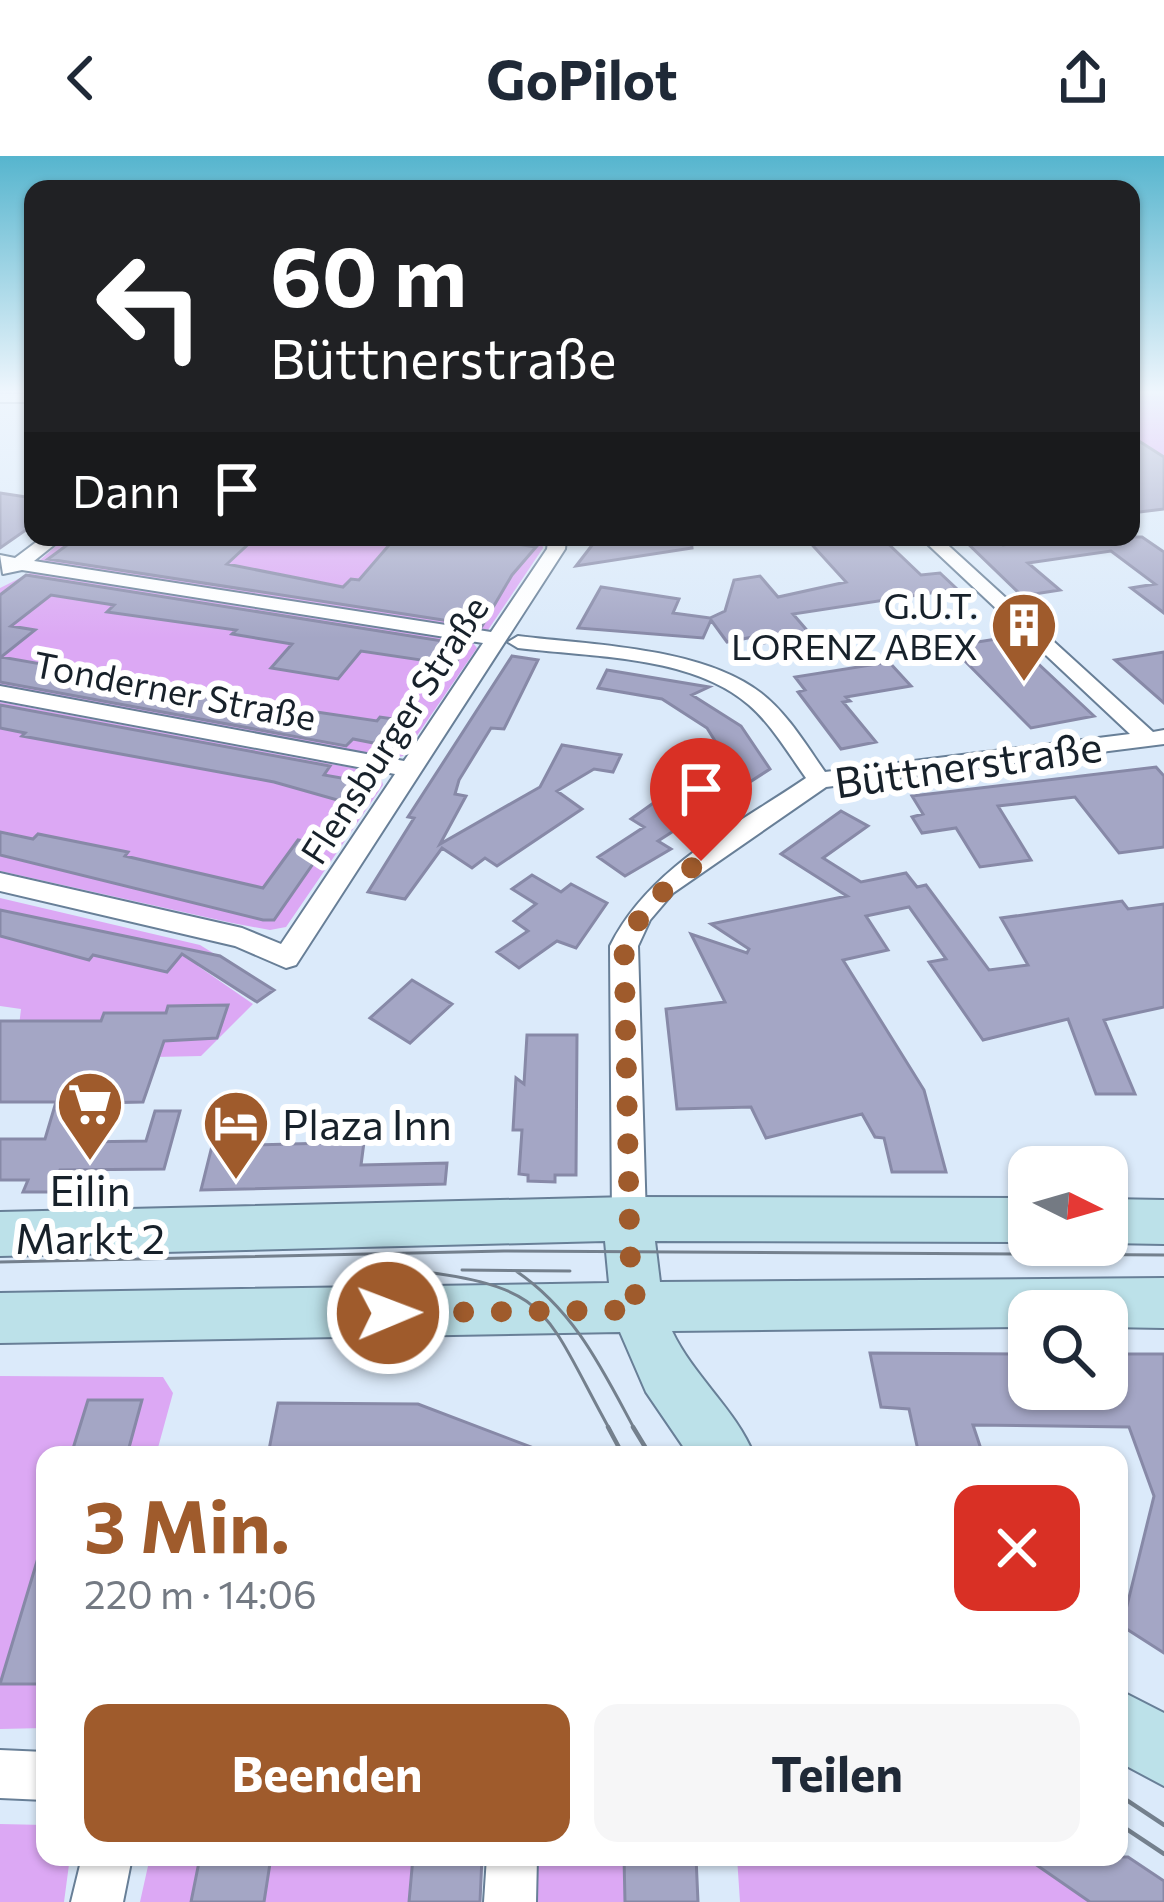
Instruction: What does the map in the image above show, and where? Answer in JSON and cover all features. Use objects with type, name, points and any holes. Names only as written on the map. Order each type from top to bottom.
[{"type":"main road","points":[[0,1234],[629,1219],[1008,1220]]},
{"type":"main road","name":"Büttnerstraße","points":[[629,1219],[637,1310],[667,1378],[719,1446]]},
{"type":"main road","points":[[1128,1221],[1164,1222]]},
{"type":"main road","points":[[0,1318],[925,1302],[1164,1303]]},
{"type":"main road","points":[[1128,1729],[1164,1752]]},
{"type":"street","points":[[0,577],[9,562],[39,546]]},
{"type":"street","name":"Flensburger Straße","points":[[0,882],[242,938],[286,958],[408,769],[507,640],[555,546]]},
{"type":"street","points":[[938,546],[1156,738]]},
{"type":"street","points":[[9,562],[689,668],[728,680],[765,710],[819,780]]},
{"type":"street","name":"Tonderner Straße","points":[[0,693],[408,769]]},
{"type":"street","name":"Büttnerstraße","points":[[629,1219],[624,946],[639,915],[664,887],[819,780],[1156,738]]},
{"type":"street","points":[[0,1774],[36,1776]]},
{"type":"street","points":[[97,1902],[105,1866]]},
{"type":"street","points":[[511,1902],[512,1866]]},
{"type":"shaded area","points":[[56,546],[543,548],[488,630],[39,561]]},
{"type":"shaded area","points":[[30,573],[473,643],[477,648],[403,756],[388,759],[0,688],[0,588]]},
{"type":"shaded area","points":[[0,702],[380,773],[383,785],[286,927],[270,930],[232,923],[0,871]]},
{"type":"shaded area","points":[[0,898],[200,945],[213,953],[198,966],[253,1004],[201,1056],[15,1060],[21,1009],[0,1006]]},
{"type":"shaded area","points":[[0,1376],[163,1377],[173,1393],[158,1446],[36,1446],[36,1728],[0,1729]]},
{"type":"shaded area","points":[[0,1824],[36,1825],[36,1866],[69,1866],[64,1902],[0,1902]]},
{"type":"shaded area","points":[[148,1866],[412,1866],[409,1902],[140,1902]]},
{"type":"shaded area","points":[[530,1866],[624,1866],[625,1902],[528,1902]]},
{"type":"shaded area","points":[[738,1866],[1038,1866],[1090,1902],[740,1902]]},
{"type":"building","points":[[1140,474],[1164,474],[1164,509],[1140,512]]},
{"type":"building","points":[[0,493],[24,497],[24,531],[0,548]]},
{"type":"building","points":[[1142,537],[1164,552],[1164,613],[1131,588],[1155,584],[1111,551],[1028,563],[1060,590],[1022,596],[970,546],[1140,546]]},
{"type":"building","points":[[66,546],[246,546],[227,564],[343,587],[351,579],[359,580],[388,546],[536,547],[512,575],[482,626],[48,559]]},
{"type":"building","points":[[591,546],[692,546],[692,548],[576,566]]},
{"type":"building","points":[[813,546],[890,546],[921,575],[940,573],[957,589],[793,614],[811,635],[758,644],[753,637],[727,642],[711,620],[703,638],[578,628],[601,587],[679,599],[673,613],[710,618],[725,611],[734,580],[760,576],[778,597],[846,582]]},
{"type":"building","points":[[26,575],[468,645],[454,665],[361,651],[338,679],[271,668],[292,644],[232,634],[236,630],[107,612],[114,605],[51,595],[11,626],[35,630],[1,657],[303,710],[400,720],[397,725],[408,727],[394,747],[353,739],[346,746],[0,682],[0,595]]},
{"type":"building","name":"G.U.T. LORENZ ABEX","points":[[996,639],[1002,644],[1015,642],[1094,716],[1031,728],[956,652],[971,649],[965,644]]},
{"type":"building","points":[[1164,652],[1164,703],[1115,660]]},
{"type":"building","points":[[512,656],[538,660],[504,729],[491,728],[459,780],[455,794],[466,796],[440,844],[540,787],[562,745],[621,755],[613,772],[594,769],[557,791],[582,809],[497,866],[485,858],[472,868],[442,848],[405,899],[368,892],[414,818],[408,817]]},
{"type":"building","points":[[889,662],[911,686],[846,697],[850,701],[843,702],[876,742],[841,749],[798,692],[805,690],[795,677]]},
{"type":"building","points":[[607,670],[709,687],[692,695],[741,726],[770,769],[658,841],[671,849],[625,876],[598,857],[644,827],[631,819],[673,789],[683,795],[730,765],[707,728],[662,699],[598,688]]},
{"type":"building","points":[[0,705],[330,766],[324,775],[370,783],[355,805],[274,782],[22,736],[25,733],[0,728]]},
{"type":"building","points":[[1156,767],[1164,776],[1164,847],[1119,853],[1075,797],[998,806],[1031,860],[980,867],[956,828],[922,833],[912,817],[923,814],[912,796]]},
{"type":"building","points":[[841,811],[868,826],[823,858],[861,882],[906,873],[917,887],[926,885],[989,970],[1028,965],[1001,918],[1122,901],[1128,909],[1164,904],[1164,1007],[1104,1020],[1135,1094],[1096,1094],[1068,1019],[983,1040],[929,962],[946,959],[909,907],[866,916],[888,950],[843,960],[924,1090],[946,1172],[892,1172],[884,1138],[875,1137],[862,1114],[766,1138],[751,1107],[677,1109],[666,1009],[725,1002],[691,934],[747,953],[749,949],[711,924],[847,896],[781,854]]},
{"type":"building","points":[[0,832],[33,839],[38,834],[128,852],[125,856],[263,888],[298,840],[326,845],[274,920],[263,920],[0,855]]},
{"type":"building","points":[[532,875],[561,892],[571,884],[607,903],[576,948],[557,941],[519,968],[497,952],[528,931],[514,921],[536,904],[512,889]]},
{"type":"building","points":[[0,910],[220,956],[274,990],[257,1002],[182,954],[167,972],[93,955],[89,960],[0,936]]},
{"type":"building","points":[[412,980],[452,1004],[410,1043],[370,1018]]},
{"type":"building","points":[[228,1005],[217,1038],[164,1041],[143,1102],[96,1103],[81,1142],[146,1141],[155,1111],[180,1111],[164,1169],[60,1170],[52,1192],[23,1192],[28,1180],[0,1180],[0,1139],[45,1139],[56,1102],[0,1102],[0,1021],[101,1021],[104,1013],[166,1013],[168,1006]]},
{"type":"building","points":[[527,1035],[577,1035],[576,1175],[555,1175],[555,1182],[528,1181],[528,1175],[519,1174],[522,1130],[513,1130],[516,1078],[524,1084]]},
{"type":"building","points":[[364,1142],[361,1165],[447,1163],[445,1184],[201,1190],[212,1146]]},
{"type":"building","points":[[870,1353],[1008,1354],[1008,1410],[1128,1410],[1128,1354],[1164,1354],[1164,1653],[1128,1630],[1128,1602],[1154,1496],[1129,1427],[973,1425],[980,1446],[917,1446],[909,1409],[881,1407]]},
{"type":"building","points":[[88,1400],[142,1400],[129,1446],[74,1446]]},
{"type":"building","points":[[278,1403],[418,1404],[528,1446],[270,1446]]},
{"type":"building","points":[[36,1565],[36,1684],[0,1684]]},
{"type":"building","points":[[1128,1857],[1164,1881],[1164,1902],[1090,1902],[1038,1866],[1128,1866]]},
{"type":"building","points":[[198,1866],[270,1866],[264,1902],[191,1902]]},
{"type":"building","points":[[412,1866],[482,1866],[480,1902],[409,1902]]},
{"type":"building","points":[[624,1866],[696,1866],[698,1902],[625,1902]]},
{"type":"tram line","points":[[0,1262],[504,1251],[1164,1255]]},
{"type":"tram line","points":[[402,1269],[489,1284],[537,1310],[570,1355],[610,1430]]},
{"type":"tram line","points":[[462,1270],[570,1271]]},
{"type":"tram line","points":[[516,1271],[571,1323],[635,1430]]},
{"type":"tram line","points":[[608,1427],[618,1446]]},
{"type":"tram line","points":[[633,1427],[645,1446]]},
{"type":"tram line","points":[[1128,1801],[1164,1825]]},
{"type":"tram line","points":[[1128,1830],[1164,1854]]},
{"type":"place","name":"G.U.T. LORENZ ABEX","points":[[1024,684]]},
{"type":"place","name":"Eilin Markt 2","points":[[90,1163]]},
{"type":"place","name":"Plaza Inn","points":[[236,1182]]},
{"type":"route","points":[[388,1313],[637,1310],[630,1255],[624,946],[639,915],[664,887],[701,861]]}]
